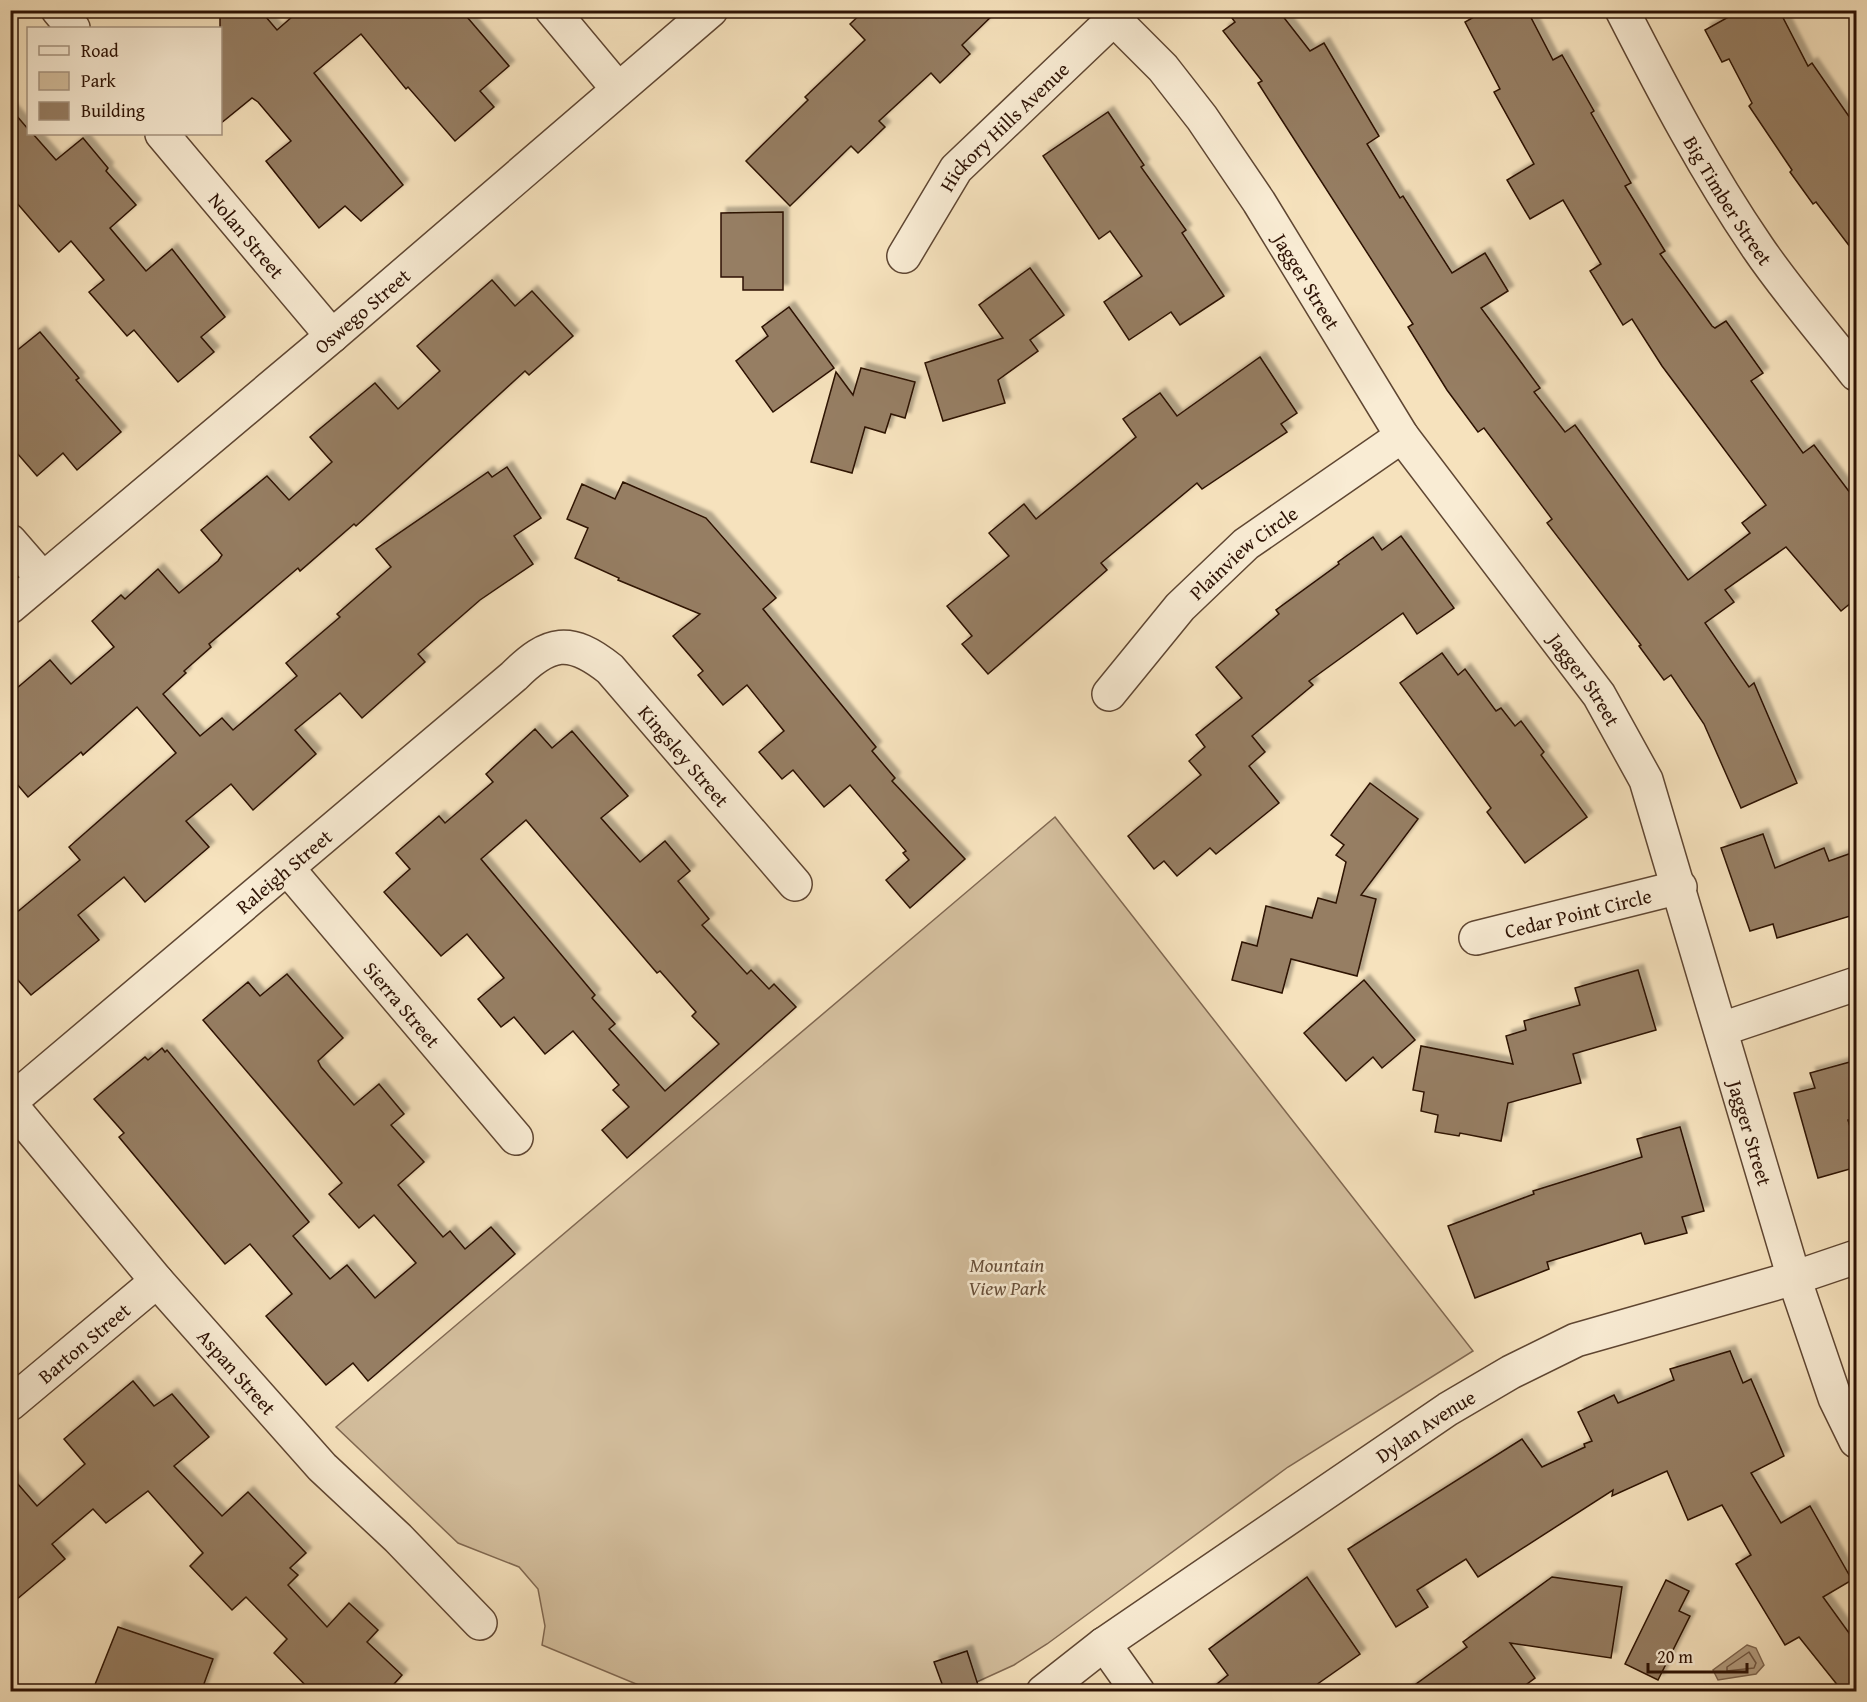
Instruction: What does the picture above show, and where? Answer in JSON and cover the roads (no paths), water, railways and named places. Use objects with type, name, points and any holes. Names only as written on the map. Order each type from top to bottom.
[{"type":"street","points":[[58,10],[72,27]]},
{"type":"street","points":[[552,10],[618,89]]},
{"type":"street","name":"Oswego Street","points":[[10,607],[332,336],[711,10]]},
{"type":"street","name":"Big Timber Street","points":[[1622,10],[1684,130],[1727,201],[1759,250],[1857,374]]},
{"type":"street","name":"Hickory Hills Avenue","points":[[904,256],[956,169],[1119,15]]},
{"type":"street","name":"Jagger Street","points":[[1119,15],[1202,118],[1259,202],[1402,436],[1599,695],[1646,780],[1680,886],[1794,1278],[1834,1398],[1857,1441]]},
{"type":"street","name":"Nolan Street","points":[[163,135],[332,336]]},
{"type":"street","name":"Plainview Circle","points":[[1109,694],[1180,607],[1246,544],[1402,436]]},
{"type":"street","points":[[10,541],[43,579]]},
{"type":"street","name":"Raleigh Street","points":[[10,1103],[288,869],[514,676],[535,655],[561,646]]},
{"type":"street","name":"Kingsley Street","points":[[561,646],[589,652],[610,669],[795,884]]},
{"type":"street","name":"Sierra Street","points":[[288,869],[516,1138]]},
{"type":"street","name":"Cedar Point Circle","points":[[1476,938],[1680,886]]},
{"type":"street","points":[[1722,1029],[1857,984]]},
{"type":"street","name":"Aspan Street","points":[[10,1103],[157,1281],[322,1467],[398,1538],[480,1623]]},
{"type":"street","name":"Dylan Avenue","points":[[1043,1692],[1104,1644],[1448,1409],[1511,1372],[1576,1340],[1794,1278],[1857,1257]]},
{"type":"street","name":"Barton Street","points":[[10,1404],[157,1281]]},
{"type":"street","points":[[1104,1644],[1138,1692]]},
{"type":"water","points":[[1747,1645],[1756,1648],[1764,1665],[1756,1674],[1718,1680],[1713,1670]]},
{"type":"park label","name":"Mountain View Park","points":[[1007,1276]]}]
